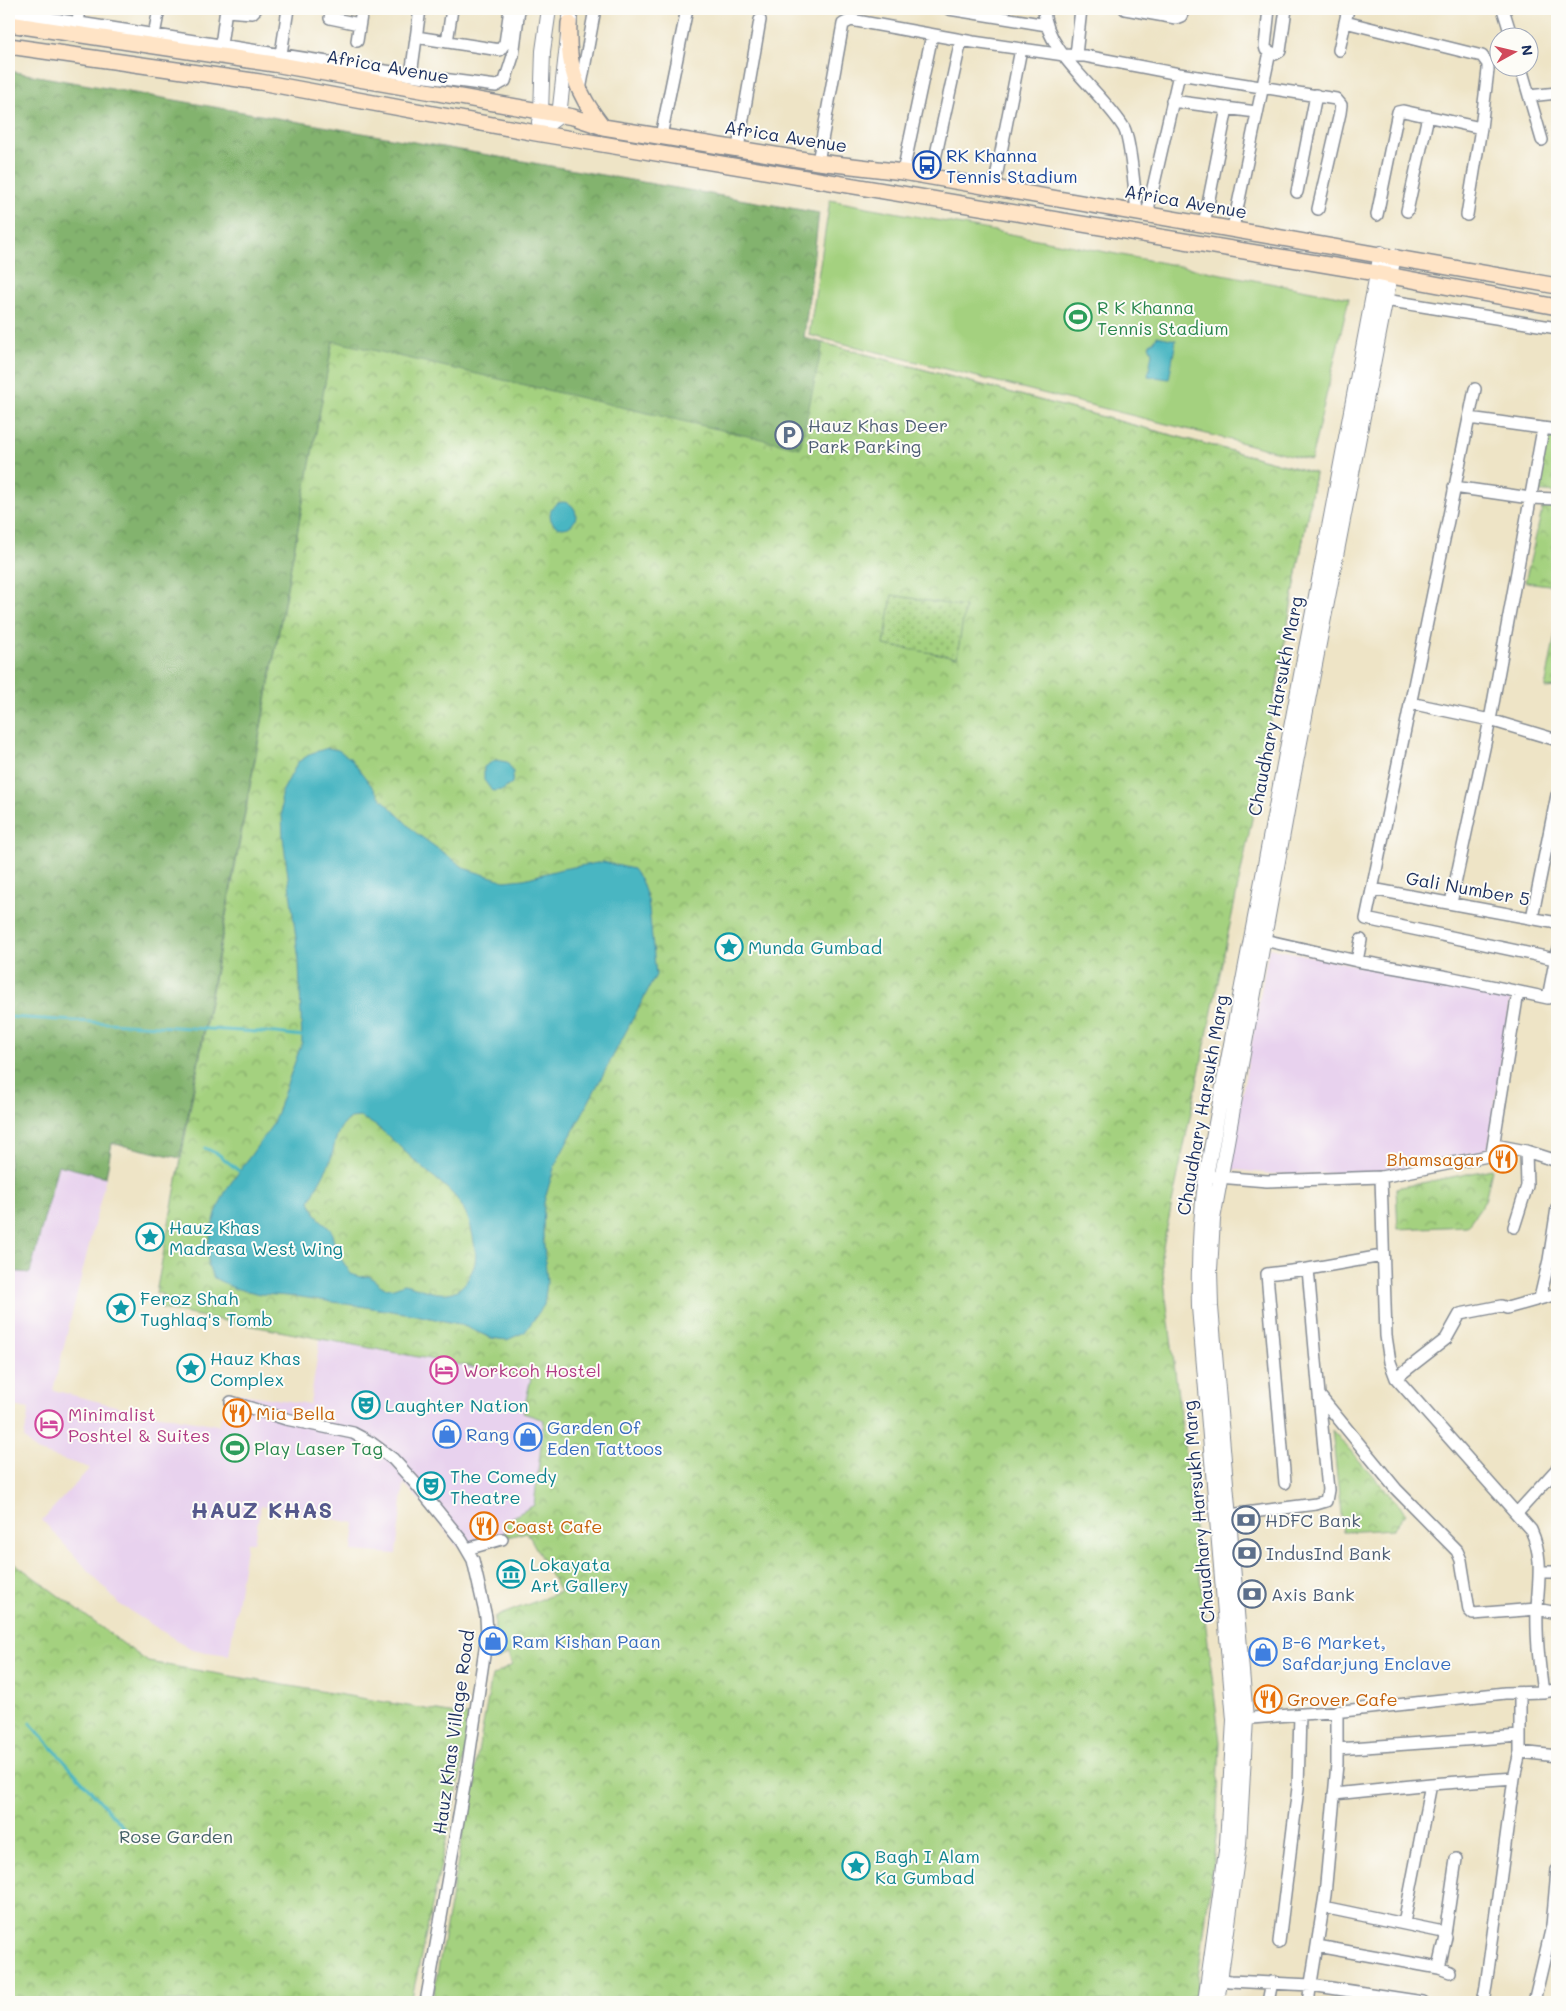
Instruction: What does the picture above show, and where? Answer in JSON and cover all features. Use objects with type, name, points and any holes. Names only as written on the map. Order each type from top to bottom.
[{"type":"main road","points":[[570,16],[568,46],[572,70],[580,92],[590,110],[603,126]]},
{"type":"main road","name":"Africa Avenue","points":[[9,24],[274,64],[541,113],[573,117],[603,126],[818,162],[903,172],[1303,240],[1557,286]]},
{"type":"main road","name":"Africa Avenue","points":[[9,46],[260,82],[536,133],[1383,274],[1557,306]]},
{"type":"main road","points":[[1303,240],[1319,236],[1393,247],[1431,254],[1443,260],[1448,266]]},
{"type":"street","points":[[78,23],[80,9]]},
{"type":"street","points":[[154,35],[159,9]]},
{"type":"street","points":[[221,45],[226,10],[252,13],[256,9]]},
{"type":"street","points":[[280,54],[288,9]]},
{"type":"street","points":[[332,9],[330,18],[360,24]]},
{"type":"street","points":[[357,41],[362,9]]},
{"type":"street","points":[[411,75],[420,9]]},
{"type":"street","points":[[447,42],[452,9]]},
{"type":"street","points":[[416,37],[500,50],[505,43],[510,9]]},
{"type":"street","points":[[9,12],[488,86],[501,84],[505,81],[512,56],[519,9]]},
{"type":"street","points":[[536,133],[541,113],[543,51],[549,9]]},
{"type":"street","points":[[580,92],[595,9]]},
{"type":"street","points":[[661,136],[687,9]]},
{"type":"street","points":[[949,9],[1047,25]]},
{"type":"street","points":[[1044,9],[1047,25],[1054,42],[1125,130],[1142,213]]},
{"type":"street","points":[[1076,55],[1081,9]]},
{"type":"street","points":[[1125,9],[1176,18],[1181,16],[1184,9]]},
{"type":"street","points":[[1269,9],[1265,44],[1266,50],[1275,54],[1280,51],[1286,9]]},
{"type":"street","points":[[1339,50],[1348,9]]},
{"type":"street","points":[[1503,9],[1509,28]]},
{"type":"street","points":[[536,133],[559,116],[570,16]]},
{"type":"street","points":[[738,148],[760,20]]},
{"type":"street","points":[[818,162],[845,22],[850,20],[961,40],[1064,55],[1076,55],[1179,74],[1336,99],[1341,108],[1318,209]]},
{"type":"street","points":[[1345,22],[1482,56],[1488,64],[1481,128],[1467,215]]},
{"type":"street","points":[[903,172],[932,35]]},
{"type":"street","points":[[931,177],[961,40]]},
{"type":"street","points":[[994,188],[1021,49]]},
{"type":"street","points":[[1233,228],[1270,52]]},
{"type":"street","points":[[1142,213],[1179,74]]},
{"type":"street","points":[[1523,78],[1542,140]]},
{"type":"street","points":[[1529,96],[1557,93]]},
{"type":"street","points":[[1297,192],[1316,96]]},
{"type":"street","points":[[1172,100],[1256,112]]},
{"type":"street","points":[[1204,224],[1227,108]]},
{"type":"street","points":[[1377,215],[1397,114],[1403,111],[1481,128]]},
{"type":"street","points":[[1407,211],[1428,116]]},
{"type":"street","name":"Chaudhary Harsukh Marg","points":[[1205,2002],[1214,1978],[1239,1845],[1240,1719],[1223,1516],[1210,1270],[1213,1176],[1257,938],[1342,519],[1378,298],[1387,255]]},
{"type":"street","points":[[1378,298],[1557,328]]},
{"type":"street","points":[[1257,938],[1357,961],[1548,998],[1554,986],[1556,955],[1366,919],[1474,389]]},
{"type":"street","points":[[1469,418],[1557,430]]},
{"type":"street","points":[[1451,903],[1490,720],[1543,429]]},
{"type":"street","points":[[1454,487],[1530,498],[1557,499]]},
{"type":"street","points":[[1410,703],[1490,720],[1557,740]]},
{"type":"street","points":[[1532,918],[1557,795]]},
{"type":"street","name":"Gali Number 5","points":[[1372,889],[1557,923]]},
{"type":"street","points":[[1357,961],[1361,940]]},
{"type":"street","points":[[1213,1176],[1267,1181],[1381,1177],[1488,1156],[1492,1153],[1495,1145],[1518,992]]},
{"type":"street","points":[[1495,1145],[1557,1161]]},
{"type":"street","points":[[1514,1227],[1527,1186],[1526,1152]]},
{"type":"street","points":[[1381,1177],[1382,1256],[1386,1336],[1390,1362],[1396,1378],[1531,1530],[1537,1543],[1540,1572],[1537,1646],[1543,1692]]},
{"type":"street","points":[[1540,1298],[1549,1260],[1557,1208]]},
{"type":"street","points":[[1285,1483],[1268,1274],[1382,1256]]},
{"type":"street","points":[[1223,1516],[1316,1504],[1326,1501],[1328,1490],[1308,1269]]},
{"type":"street","points":[[1396,1378],[1446,1339],[1460,1314],[1501,1306],[1506,1308],[1557,1294]]},
{"type":"street","points":[[1319,1395],[1396,1489],[1457,1551],[1461,1560],[1468,1607],[1473,1614],[1537,1610],[1557,1613]]},
{"type":"street","name":"Hauz Khas Village Road","points":[[231,1402],[286,1420],[328,1427],[363,1437],[392,1459],[415,1483],[467,1549],[473,1560],[486,1617],[487,1635],[468,1764],[426,2002]]},
{"type":"street","points":[[1517,1513],[1557,1469]]},
{"type":"street","points":[[467,1549],[502,1539]]},
{"type":"street","points":[[1540,1572],[1557,1572]]},
{"type":"street","points":[[1240,1719],[1555,1690],[1557,1692]]},
{"type":"street","points":[[1483,2002],[1514,1778],[1520,1752],[1520,1693]]},
{"type":"street","points":[[1308,2002],[1325,1895],[1334,1794],[1338,1711]]},
{"type":"street","points":[[1279,1942],[1298,1788],[1300,1714]]},
{"type":"street","points":[[1337,1749],[1520,1736]]},
{"type":"street","points":[[1520,1752],[1557,1756]]},
{"type":"street","points":[[1334,1794],[1514,1778]]},
{"type":"street","points":[[1404,1923],[1431,1784]]},
{"type":"street","points":[[1438,1968],[1456,1859]]},
{"type":"street","points":[[1534,2002],[1553,1939],[1552,1926],[1557,1870]]},
{"type":"street","points":[[1323,1907],[1404,1923],[1445,1934]]},
{"type":"street","points":[[1317,1946],[1438,1968],[1450,1972]]},
{"type":"street","points":[[1214,1978],[1311,1986],[1356,1997],[1423,2002]]},
{"type":"street","name":"Chaudhary Harsukh Marg","points":[[1214,1978],[1217,2002]]},
{"type":"street","points":[[1268,2002],[1272,1982]]},
{"type":"shaded area","points":[[1269,948],[1511,996],[1488,1150],[1381,1173],[1273,1174],[1228,1169]]},
{"type":"shaded area","points":[[58,1165],[106,1177],[53,1390],[135,1411],[219,1425],[228,1392],[310,1404],[320,1339],[531,1378],[544,1419],[534,1505],[506,1521],[504,1538],[466,1549],[458,1547],[434,1516],[404,1483],[396,1554],[352,1551],[355,1523],[261,1505],[254,1542],[247,1542],[229,1655],[192,1650],[119,1604],[42,1520],[90,1468],[36,1451],[24,1438],[29,1409],[9,1405],[9,1271],[30,1273]]},
{"type":"green space","points":[[9,71],[819,213],[804,338],[1315,473],[1256,800],[333,341],[180,1158],[112,1143],[106,1177],[58,1165],[30,1273],[9,1271]]},
{"type":"green space","name":"R K Khanna Tennis Stadium","points":[[830,200],[1349,298],[1311,460],[809,335]]},
{"type":"green space","points":[[333,341],[800,448],[823,343],[1315,473],[1256,800],[1161,1256],[1220,1742],[1216,1837],[1195,2002],[432,2002],[492,1676],[512,1665],[508,1654],[494,1661],[495,1617],[560,1592],[527,1532],[504,1538],[506,1521],[534,1505],[544,1420],[523,1413],[531,1378],[161,1309],[162,1294],[156,1293]]},
{"type":"green space","points":[[1545,433],[1557,434],[1557,493],[1535,491]]},
{"type":"green space","points":[[1543,506],[1557,507],[1557,586],[1525,582]]},
{"type":"green space","points":[[892,595],[965,607],[957,657],[884,645]]},
{"type":"green space","points":[[1557,624],[1557,687],[1545,688]]},
{"type":"green space","points":[[1492,1169],[1485,1201],[1467,1226],[1398,1229],[1396,1188]]},
{"type":"green space","points":[[1332,1430],[1406,1513],[1393,1529],[1343,1532]]},
{"type":"green space","name":"Rose Garden","points":[[9,1559],[148,1662],[473,1717],[411,2002],[9,2002]]},
{"type":"water","points":[[1157,336],[1176,340],[1169,379],[1148,376],[1152,353],[1149,345]]},
{"type":"water","points":[[563,502],[572,506],[576,515],[572,524],[563,528],[554,524],[550,515],[554,506]]},
{"type":"water","points":[[328,748],[338,750],[350,758],[381,798],[416,833],[466,869],[505,881],[524,879],[562,869],[603,862],[633,869],[641,880],[648,900],[656,975],[555,1165],[544,1202],[543,1234],[547,1283],[544,1305],[525,1332],[507,1340],[491,1338],[459,1324],[411,1314],[301,1297],[261,1294],[234,1288],[214,1278],[208,1266],[208,1244],[216,1213],[226,1190],[273,1124],[302,1042],[299,961],[283,837],[281,794],[298,762],[312,753]],"holes":[[[360,1117],[388,1136],[444,1186],[460,1203],[466,1213],[471,1226],[476,1253],[474,1268],[468,1279],[457,1290],[448,1293],[436,1293],[404,1284],[388,1289],[369,1276],[360,1277],[351,1274],[336,1251],[331,1230],[316,1215],[310,1201],[331,1160],[341,1128],[350,1118]]]},
{"type":"water","points":[[495,760],[507,762],[513,772],[512,783],[503,790],[492,791],[484,780],[484,767]]},
{"type":"waterway","points":[[9,1017],[302,1036]]},
{"type":"waterway","points":[[205,1148],[218,1154],[239,1171]]},
{"type":"waterway","points":[[30,1723],[135,1840]]},
{"type":"place","name":"RK Khanna Tennis Stadium","points":[[927,165]]},
{"type":"place","name":"R K Khanna Tennis Stadium","points":[[1078,317]]},
{"type":"place","name":"Hauz Khas Deer Park Parking","points":[[789,435]]},
{"type":"place","name":"Munda Gumbad","points":[[729,947]]},
{"type":"place","name":"Bhamsagar","points":[[1503,1159]]},
{"type":"place","name":"Hauz Khas Madrasa West Wing","points":[[150,1237]]},
{"type":"place","name":"Feroz Shah Tughlaq's Tomb","points":[[121,1308]]},
{"type":"place","name":"Hauz Khas Complex","points":[[191,1368]]},
{"type":"place","name":"Workcoh Hostel","points":[[444,1370]]},
{"type":"place","name":"Laughter Nation","points":[[366,1405]]},
{"type":"place","name":"Mia Bella","points":[[237,1413]]},
{"type":"place","name":"Minimalist Poshtel & Suites","points":[[49,1424]]},
{"type":"place","name":"Rang","points":[[447,1434]]},
{"type":"place","name":"Garden Of Eden Tattoos","points":[[528,1437]]},
{"type":"place","name":"Play Laser Tag","points":[[235,1448]]},
{"type":"place","name":"The Comedy Theatre","points":[[431,1486]]},
{"type":"place","name":"HDFC Bank","points":[[1246,1520]]},
{"type":"place","name":"Coast Cafe","points":[[484,1526]]},
{"type":"place","name":"IndusInd Bank","points":[[1247,1553]]},
{"type":"place","name":"Lokayata Art Gallery","points":[[511,1574]]},
{"type":"place","name":"Axis Bank","points":[[1252,1594]]},
{"type":"place","name":"Ram Kishan Paan","points":[[493,1641]]},
{"type":"place","name":"B-6 Market, Safdarjung Enclave","points":[[1263,1652]]},
{"type":"place","name":"Grover Cafe","points":[[1268,1699]]},
{"type":"place","name":"Bagh I Alam Ka Gumbad","points":[[856,1866]]},
{"type":"district","name":"HAUZ KHAS","points":[[262,1509]]}]
